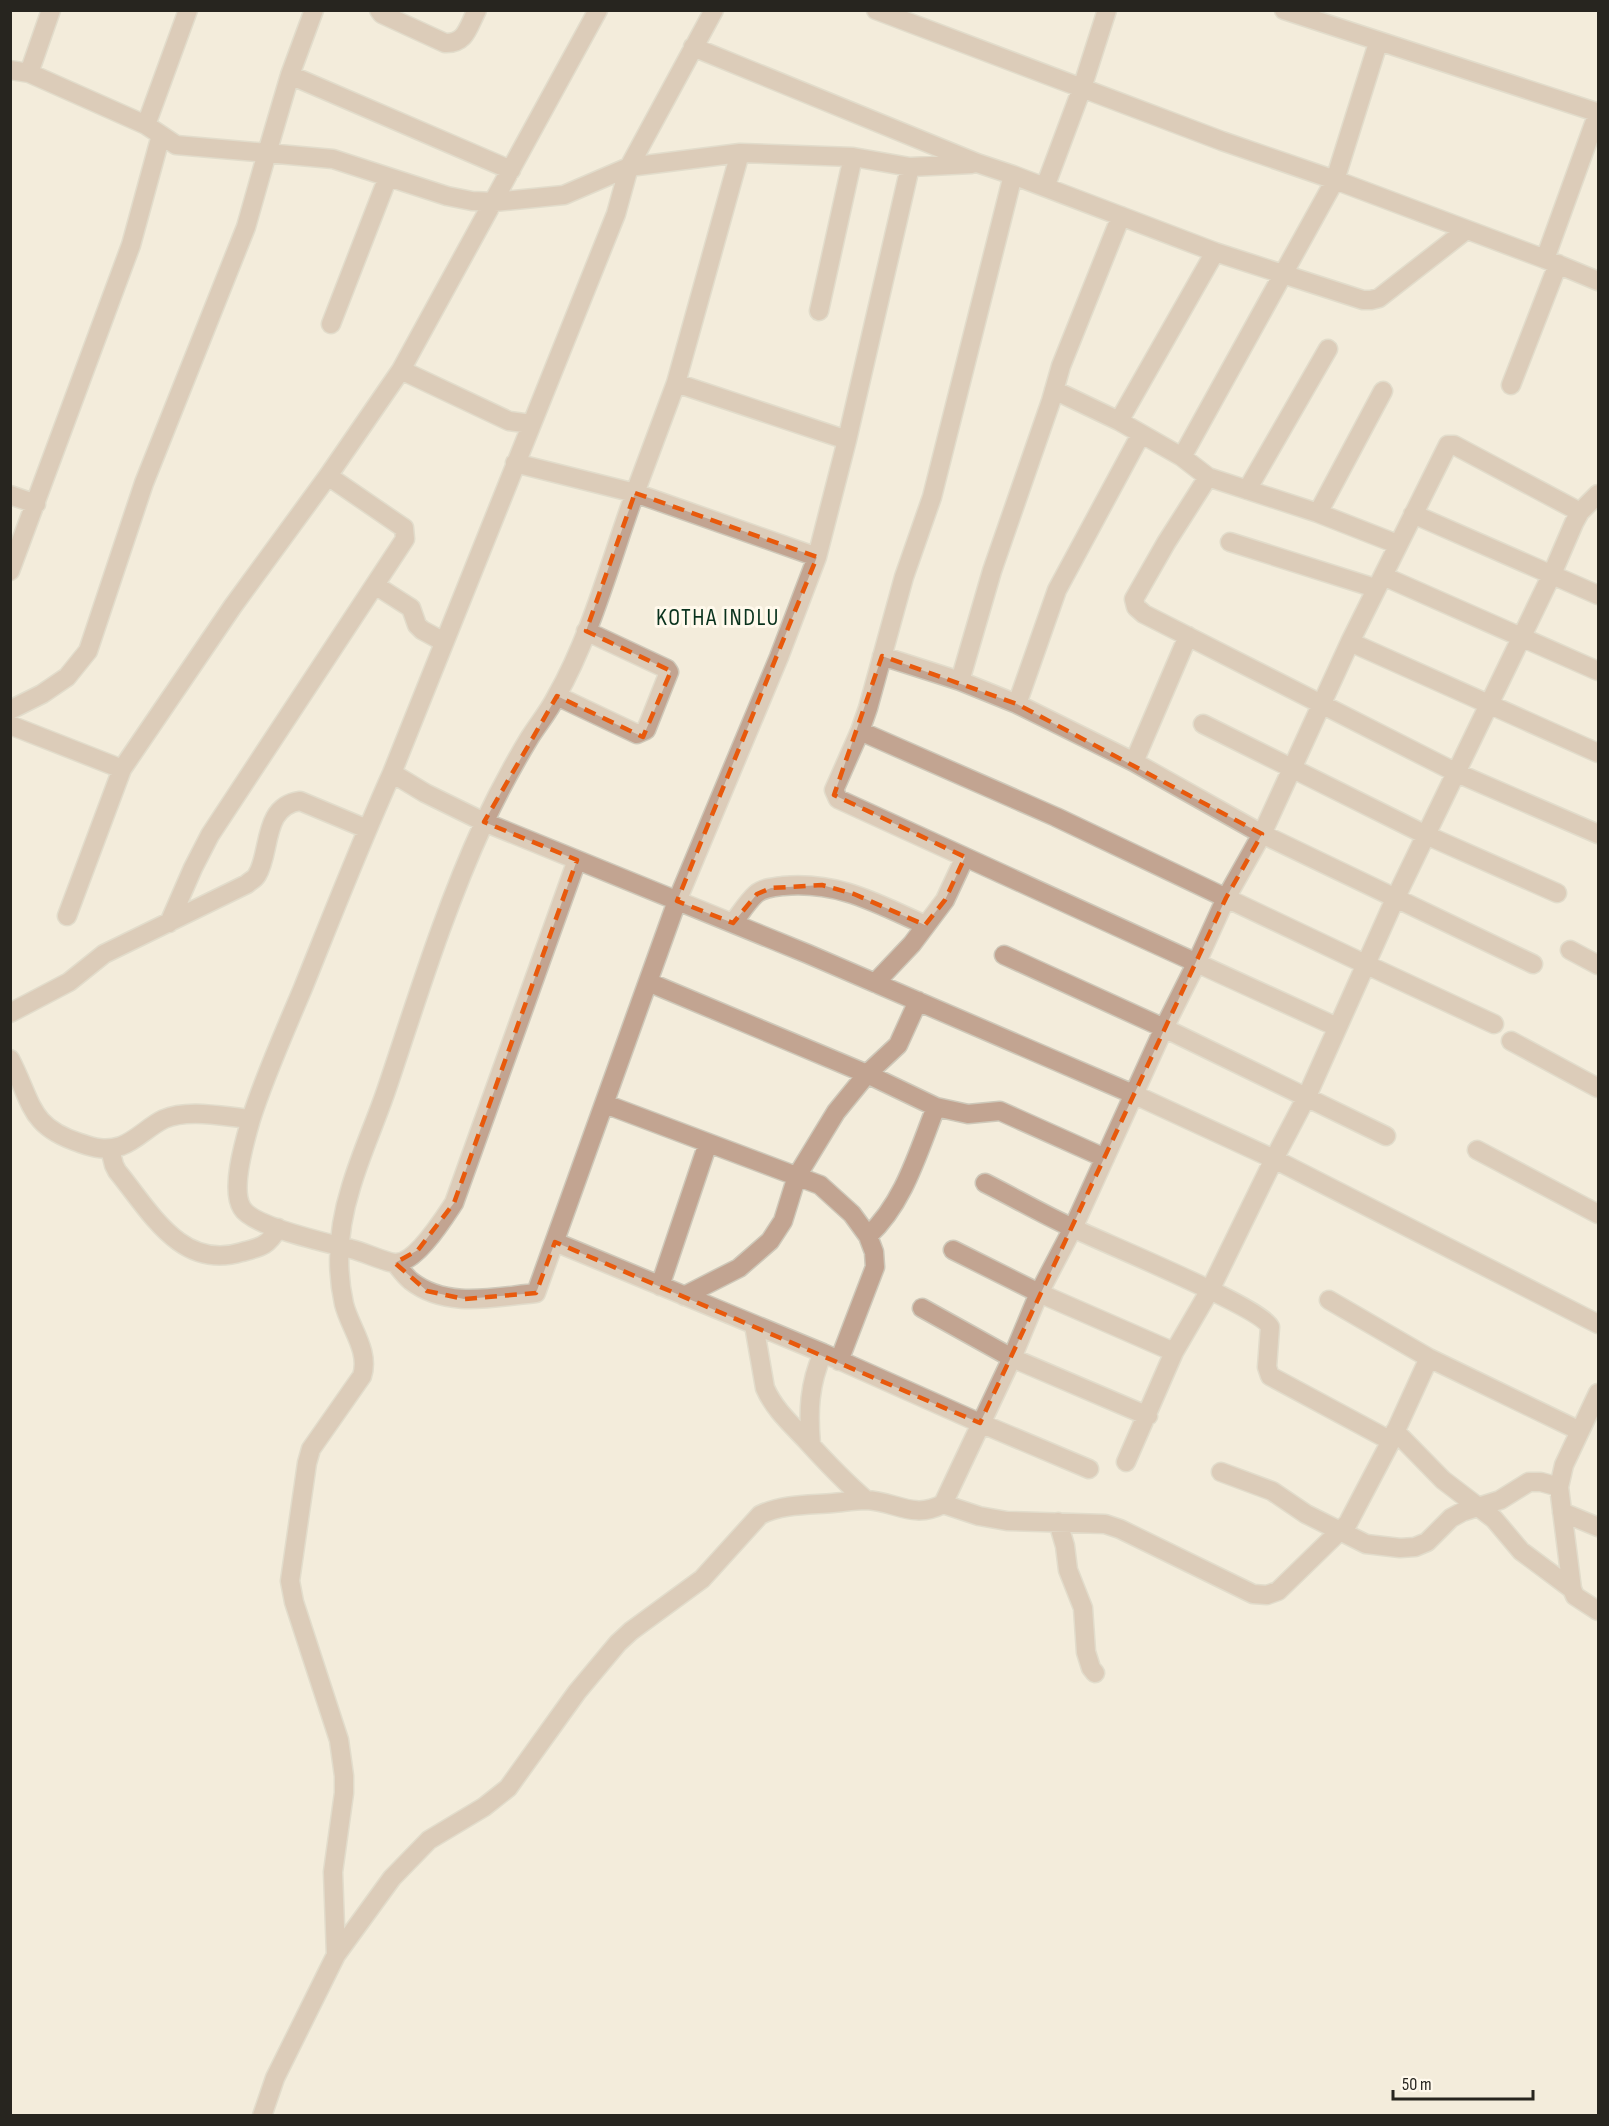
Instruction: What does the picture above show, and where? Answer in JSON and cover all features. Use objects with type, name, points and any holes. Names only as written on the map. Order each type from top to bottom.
[{"type":"street","points":[[29,74],[51,10]]},
{"type":"street","points":[[10,571],[131,245],[153,130],[188,10]]},
{"type":"street","points":[[10,710],[42,694],[67,677],[88,651],[144,483],[246,227],[290,75],[314,10]]},
{"type":"street","points":[[379,10],[382,14],[445,43],[454,43],[462,39],[477,10]]},
{"type":"street","points":[[67,916],[122,770],[233,606],[328,476],[401,370],[598,10]]},
{"type":"street","points":[[714,10],[629,168],[616,214],[251,1119],[240,1165],[238,1198],[242,1209],[252,1218],[395,1263],[410,1280],[427,1291],[447,1298],[464,1299],[536,1293],[677,901],[783,648],[817,557],[847,440],[910,167]]},
{"type":"street","points":[[876,10],[1222,141],[1335,180],[1599,281]]},
{"type":"street","points":[[1046,187],[1107,10]]},
{"type":"street","points":[[1284,10],[1378,43],[1586,107],[1597,107],[1595,121],[1511,385]]},
{"type":"street","points":[[1182,457],[1335,180],[1378,43]]},
{"type":"street","points":[[693,47],[977,164],[1046,187],[1215,252],[1363,300],[1379,298],[1465,231]]},
{"type":"street","points":[[10,70],[29,74],[153,130],[176,145],[333,159],[447,196],[472,201],[494,202],[564,195],[629,168],[740,153],[853,157],[910,167],[977,164]]},
{"type":"street","points":[[290,75],[512,170]]},
{"type":"street","points":[[336,1955],[333,1872],[344,1793],[342,1758],[339,1740],[294,1602],[290,1581],[309,1456],[317,1440],[362,1376],[365,1368],[363,1351],[349,1322],[344,1302],[338,1246],[344,1212],[351,1185],[385,1095],[441,925],[484,822],[524,747],[557,696],[586,631],[676,383],[740,153]]},
{"type":"street","points":[[819,311],[853,157]]},
{"type":"street","points":[[1013,175],[932,497],[904,577],[860,731],[834,790],[838,799],[1337,1027]]},
{"type":"street","points":[[331,324],[387,177]]},
{"type":"street","points":[[960,681],[992,571],[1061,366],[1120,216]]},
{"type":"street","points":[[1119,421],[1215,252]]},
{"type":"street","points":[[1247,490],[1328,350]]},
{"type":"street","points":[[401,370],[509,421],[531,424]]},
{"type":"street","points":[[676,383],[847,440]]},
{"type":"street","points":[[1053,390],[1119,421],[1182,457],[1208,477],[1318,513],[1397,544]]},
{"type":"street","points":[[1318,513],[1383,391]]},
{"type":"street","points":[[1017,704],[1057,590],[1141,434]]},
{"type":"street","points":[[262,2115],[275,2078],[336,1955],[392,1878],[429,1840],[484,1807],[508,1788],[577,1692],[618,1643],[702,1579],[760,1515],[782,1508],[866,1500],[918,1511],[943,1504],[1012,1358],[1039,1293],[1073,1228],[1133,1094],[1226,898],[1262,834],[1397,544],[1448,445],[1454,445],[1592,506],[1552,574],[1520,637],[1395,899],[1307,1096],[1210,1290],[1174,1352],[1126,1462]]},
{"type":"street","points":[[515,463],[635,493],[817,557]]},
{"type":"street","points":[[169,923],[210,835],[405,539],[404,528],[328,476]]},
{"type":"street","points":[[1208,477],[1134,599],[1136,607],[1144,614],[1457,773],[1597,828]]},
{"type":"street","points":[[10,495],[36,504]]},
{"type":"street","points":[[1413,514],[1599,595]]},
{"type":"street","points":[[1230,542],[1379,582],[1520,637],[1599,671]]},
{"type":"street","points":[[375,585],[411,608],[417,625],[444,642]]},
{"type":"street","points":[[557,696],[637,734],[646,730],[669,672],[667,669],[586,631]]},
{"type":"street","points":[[1134,762],[1188,636]]},
{"type":"street","points":[[1350,642],[1599,753]]},
{"type":"street","points":[[882,656],[960,681],[1017,704],[1134,762],[1262,834],[1533,964]]},
{"type":"street","points":[[1203,724],[1426,835],[1557,893]]},
{"type":"street","points":[[10,725],[122,770]]},
{"type":"street","points":[[860,731],[1056,817],[1494,1024]]},
{"type":"street","points":[[392,773],[425,793],[484,822],[733,923],[1133,1094],[1274,1159],[1599,1324]]},
{"type":"street","points":[[10,1013],[69,982],[104,954],[247,884],[256,876],[261,866],[267,836],[282,807],[289,802],[300,801],[367,829]]},
{"type":"street","points":[[875,983],[912,944],[945,900],[965,858]]},
{"type":"street","points":[[395,1263],[418,1251],[454,1203],[577,860]]},
{"type":"street","points":[[733,923],[757,894],[771,888],[822,885],[854,894],[925,925]]},
{"type":"street","points":[[1570,950],[1599,965]]},
{"type":"street","points":[[1004,955],[1164,1028],[1386,1136]]},
{"type":"street","points":[[648,982],[867,1074],[936,1107],[968,1114],[1000,1111],[1105,1158]]},
{"type":"street","points":[[684,1296],[739,1268],[770,1240],[783,1221],[797,1176],[836,1112],[867,1074],[898,1045],[918,1001]]},
{"type":"street","points":[[1511,1041],[1599,1088]]},
{"type":"street","points":[[10,1059],[36,1117],[48,1129],[61,1137],[96,1148],[110,1149],[123,1145],[164,1119],[175,1116],[192,1114],[251,1119]]},
{"type":"street","points":[[605,1104],[820,1185],[836,1197],[868,1236],[874,1252],[875,1267],[831,1357],[815,1371],[808,1415],[811,1445]]},
{"type":"street","points":[[868,1236],[882,1223],[899,1197],[936,1107]]},
{"type":"street","points":[[660,1286],[708,1143]]},
{"type":"street","points":[[110,1149],[117,1171],[171,1237],[184,1247],[213,1256],[233,1255],[264,1246],[278,1228]]},
{"type":"street","points":[[1477,1150],[1599,1214]]},
{"type":"street","points":[[985,1183],[1073,1228],[1210,1290],[1268,1323],[1270,1327],[1267,1367],[1270,1376],[1393,1436],[1443,1480],[1494,1519],[1521,1551],[1572,1589]]},
{"type":"street","points":[[555,1242],[831,1357],[980,1424],[1089,1469]]},
{"type":"street","points":[[953,1250],[1039,1293],[1174,1352]]},
{"type":"street","points":[[1329,1300],[1430,1358],[1580,1431]]},
{"type":"street","points":[[922,1308],[1012,1358],[1148,1416]]},
{"type":"street","points":[[754,1325],[765,1389],[770,1398],[780,1413],[837,1474],[866,1500]]},
{"type":"street","points":[[943,1504],[979,1516],[1007,1521],[1105,1524],[1120,1529],[1253,1594],[1267,1595],[1278,1591],[1348,1523],[1430,1358]]},
{"type":"street","points":[[1599,1393],[1564,1465],[1559,1487],[1572,1589],[1575,1596],[1599,1611]]},
{"type":"street","points":[[1221,1472],[1272,1491],[1306,1514],[1366,1545],[1400,1548],[1415,1547],[1427,1542],[1451,1518],[1462,1512],[1500,1500],[1529,1482],[1541,1482],[1559,1487]]},
{"type":"street","points":[[1562,1512],[1599,1527]]},
{"type":"street","points":[[1058,1522],[1065,1546],[1068,1570],[1083,1608],[1086,1652],[1090,1668],[1095,1672]]},
{"type":"highlighted area","points":[[635,493],[817,557],[677,901],[733,923],[757,894],[771,888],[822,885],[854,894],[925,925],[945,900],[965,857],[834,795],[882,656],[1017,704],[1262,834],[1226,898],[980,1423],[555,1242],[536,1293],[464,1299],[427,1291],[395,1263],[418,1250],[454,1203],[577,860],[484,822],[557,696],[643,737],[671,671],[586,631]]},
{"type":"district","name":"KOTHA INDLU","points":[[718,617]]}]
